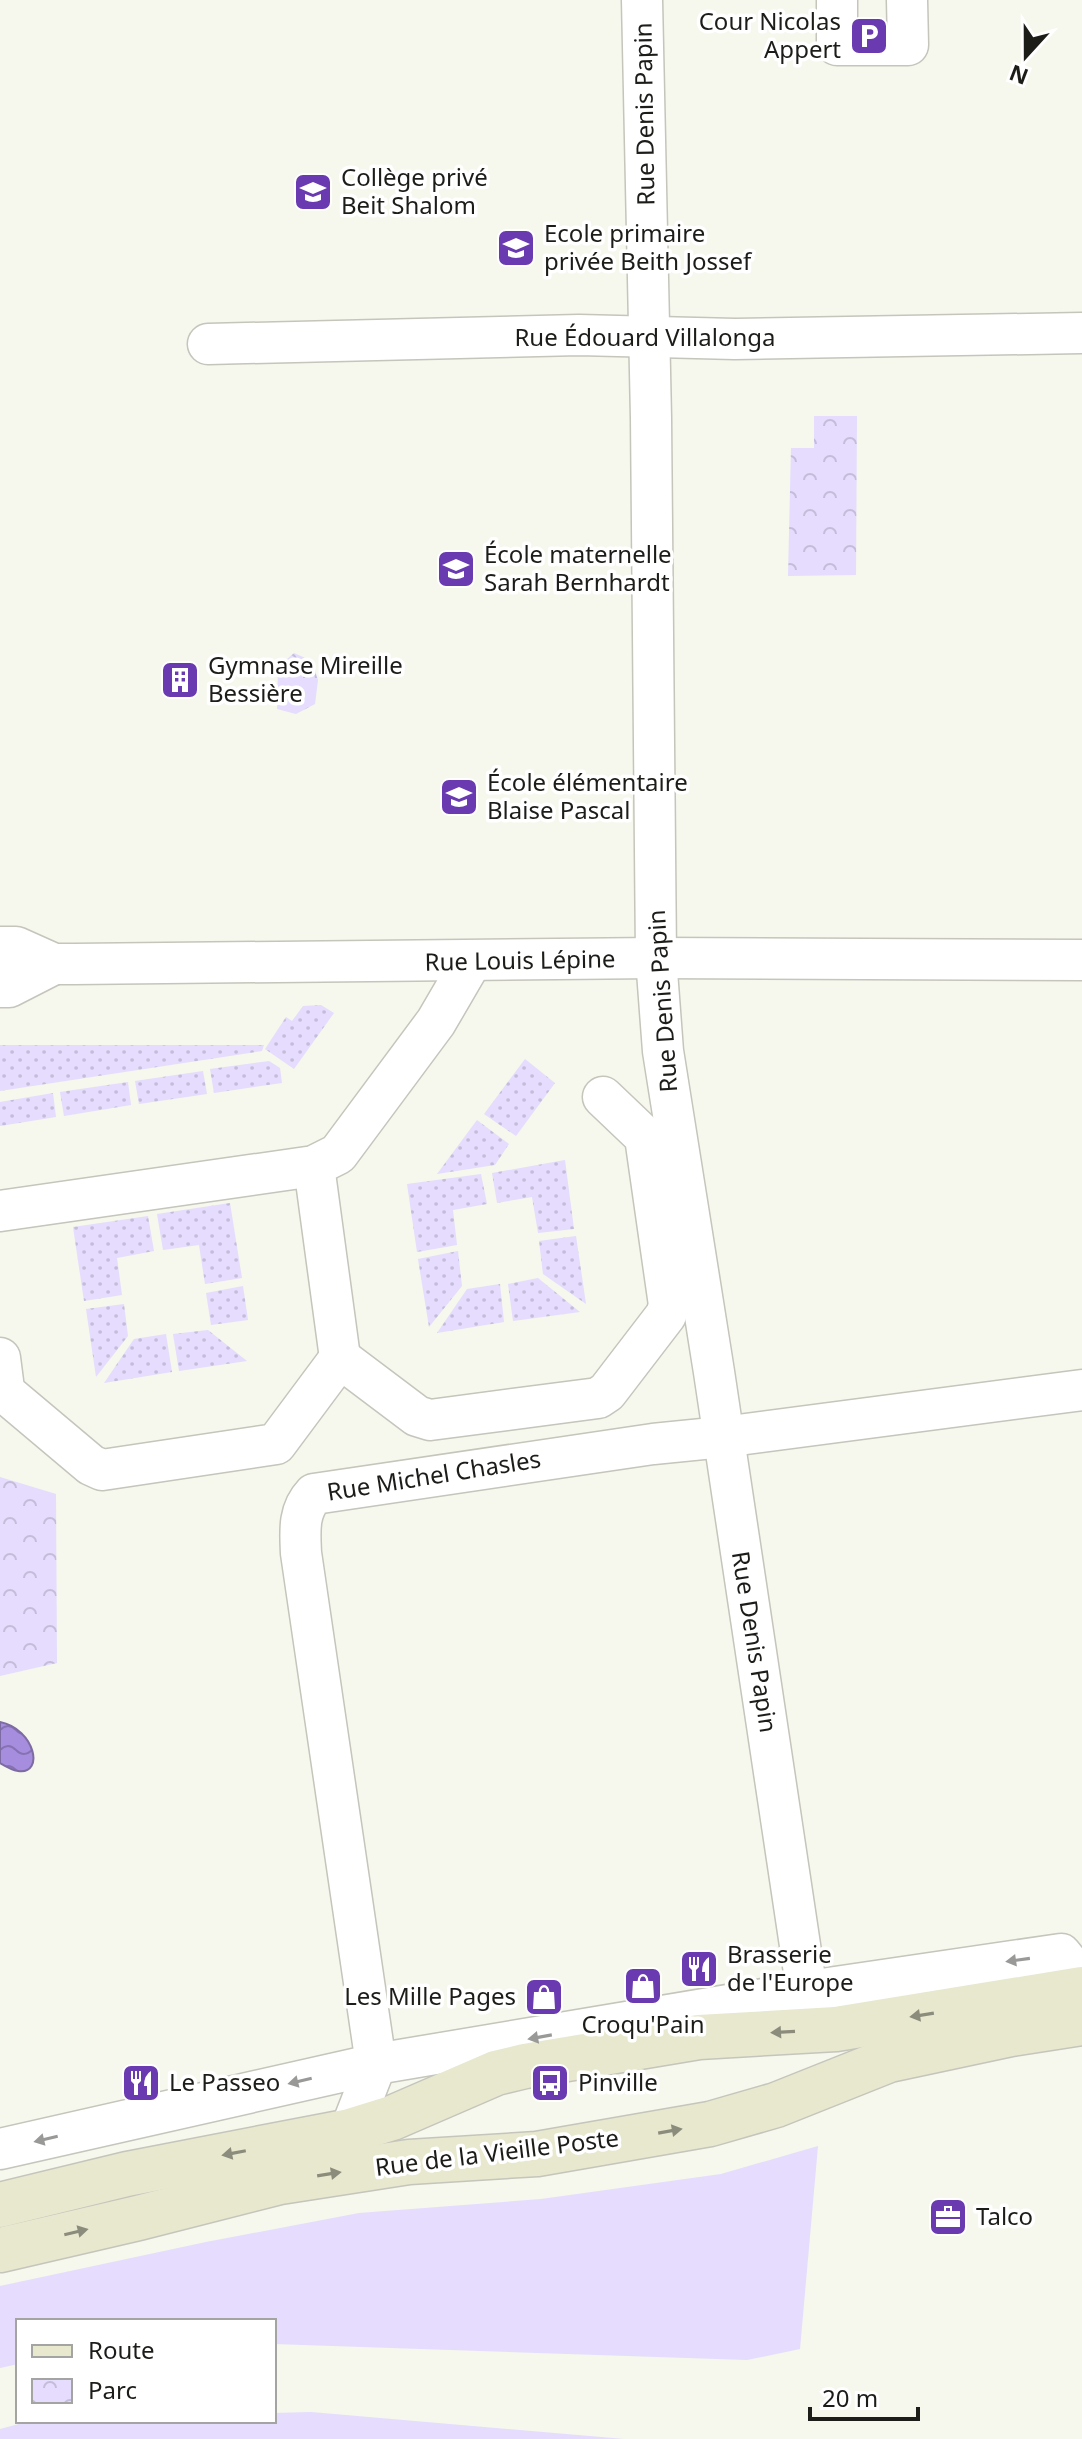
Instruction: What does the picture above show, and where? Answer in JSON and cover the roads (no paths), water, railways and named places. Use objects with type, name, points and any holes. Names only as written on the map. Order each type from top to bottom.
[{"type":"main road","name":"Rue de la Vieille Poste","points":[[0,2205],[127,2174],[350,2131],[392,2118],[496,2073],[699,2037],[824,2003],[1082,1989]]},
{"type":"main road","name":"Rue de la Vieille Poste","points":[[0,2250],[280,2182],[409,2162],[537,2154],[710,2124],[776,2105],[889,2060],[1011,2034],[1082,2023]]},
{"type":"street","name":"Rue Denis Papin","points":[[642,0],[656,958],[663,1051],[723,1437],[824,2003]]},
{"type":"street","points":[[837,0],[837,45],[908,45],[907,0]]},
{"type":"street","name":"Rue Édouard Villalonga","points":[[208,344],[579,335],[735,339],[1082,333]]},
{"type":"street","name":"Rue Louis Lépine","points":[[0,947],[16,947],[54,964],[656,958],[1082,960]]},
{"type":"street","points":[[0,1211],[314,1166],[338,1154],[436,1022],[471,962]]},
{"type":"street","name":"Rue Louis Lépine","points":[[0,987],[9,987],[54,964]]},
{"type":"street","points":[[340,1358],[417,1416],[430,1420],[598,1398],[607,1392],[666,1315],[669,1305],[645,1137],[603,1097]]},
{"type":"street","points":[[0,1358],[4,1389],[9,1396],[91,1465],[102,1470],[276,1444],[340,1358],[314,1166]]},
{"type":"street","name":"Rue Michel Chasles","points":[[376,2064],[301,1553],[305,1504],[314,1494],[653,1444],[1082,1390]]},
{"type":"street","name":"Rue de la Vieille Poste","points":[[0,2149],[376,2064],[824,2003],[1061,1954],[1082,1980]]},
{"type":"street","points":[[376,2064],[393,2084],[418,2105]]},
{"type":"street","name":"Rue de la Vieille Poste","points":[[350,2131],[376,2064]]},
{"type":"water","points":[[0,1722],[12,1726],[28,1742],[33,1759],[32,1766],[26,1770],[16,1770],[0,1763]]},
{"type":"place","name":"Cour Nicolas Appert","points":[[869,36]]},
{"type":"place","name":"Collège privé Beit Shalom","points":[[313,192]]},
{"type":"place","name":"Ecole primaire privée Beith Jossef","points":[[516,248]]},
{"type":"place","name":"École maternelle Sarah Bernhardt","points":[[456,569]]},
{"type":"place","name":"Gymnase Mireille Bessière","points":[[180,680]]},
{"type":"place","name":"École élémentaire Blaise Pascal","points":[[459,797]]},
{"type":"place","name":"Brasserie de l'Europe","points":[[699,1969]]},
{"type":"place","name":"Croqu'Pain","points":[[643,1986]]},
{"type":"place","name":"Les Mille Pages","points":[[544,1997]]},
{"type":"place","name":"Le Passeo","points":[[141,2083]]},
{"type":"place","name":"Pinville","points":[[550,2083]]},
{"type":"place","name":"Talco","points":[[948,2217]]}]
